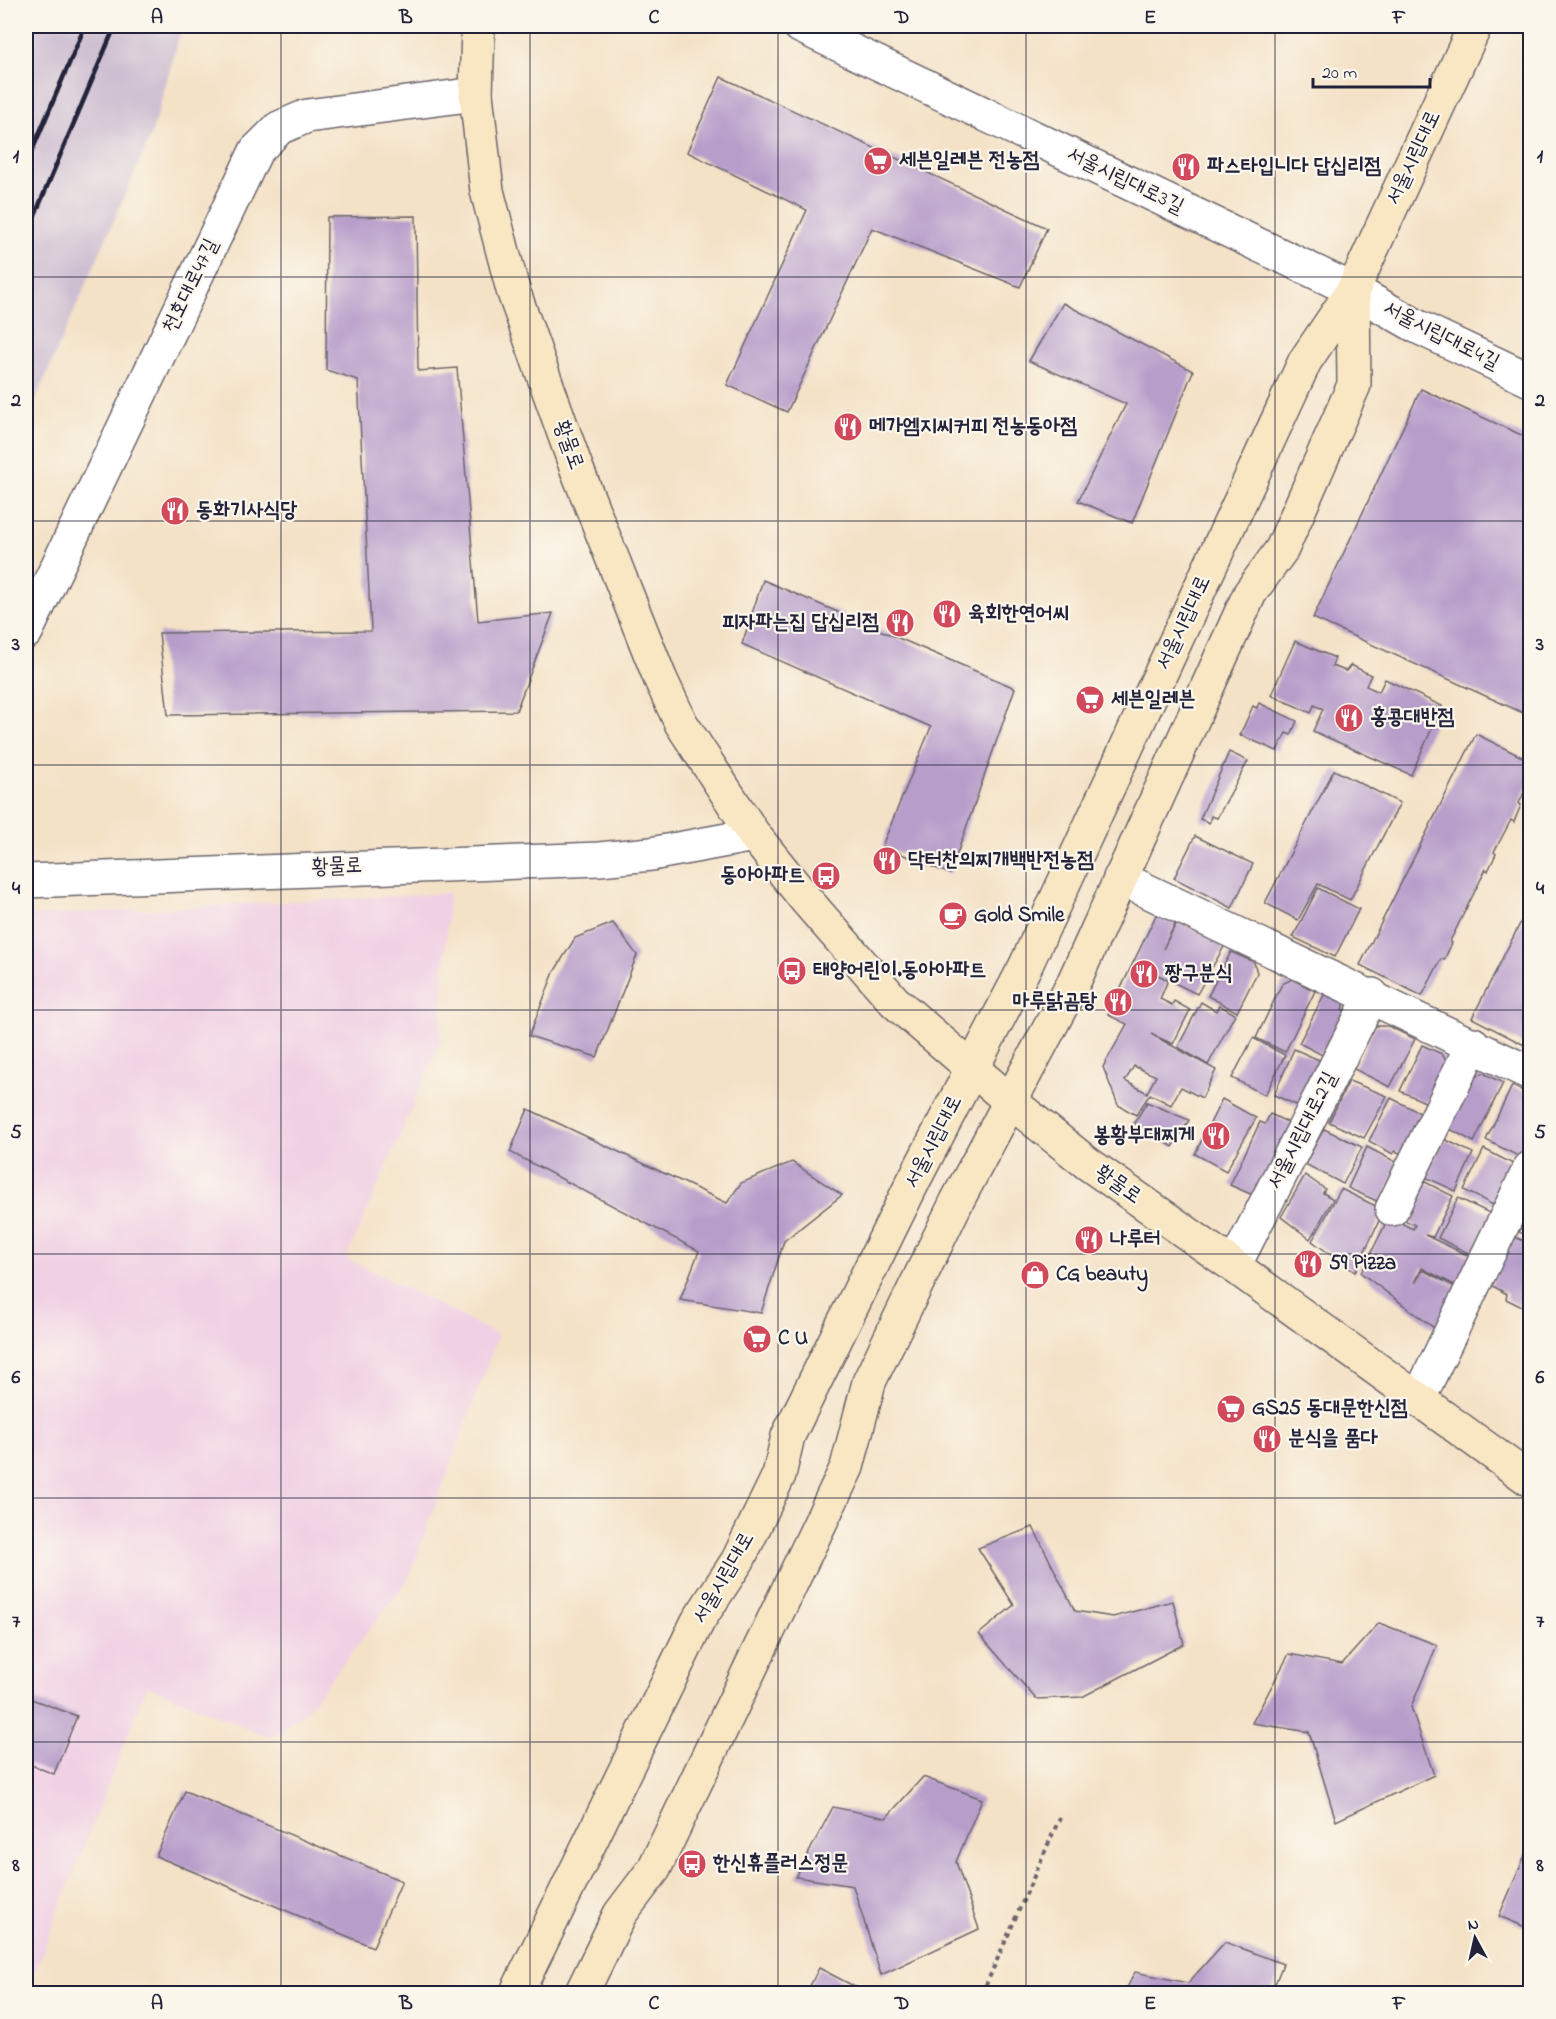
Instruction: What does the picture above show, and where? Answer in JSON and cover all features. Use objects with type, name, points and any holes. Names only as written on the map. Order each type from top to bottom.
[{"type":"main road","name":"황물로","points":[[478,26],[477,94],[488,191],[513,290],[576,467],[660,678],[681,723],[754,835],[807,901],[895,1002],[1010,1101],[1087,1163],[1234,1266],[1418,1400],[1528,1472]]},
{"type":"main road","name":"서울시립대로","points":[[516,1994],[698,1621],[743,1549],[779,1475],[788,1436],[914,1180],[1026,965],[1305,361],[1353,290],[1475,26]]},
{"type":"main road","name":"서울시립대로","points":[[581,1994],[620,1914],[654,1869],[848,1467],[869,1382],[957,1201],[1072,986],[1250,593],[1282,549],[1354,386],[1353,290]]},
{"type":"street","name":"서울시립대로3길","points":[[800,26],[1353,290]]},
{"type":"street","name":"천호대로47길","points":[[26,632],[256,151],[279,128],[307,116],[477,94]]},
{"type":"street","name":"서울시립대로4길","points":[[1353,290],[1418,327],[1530,380]]},
{"type":"street","name":"황물로","points":[[26,880],[599,859],[651,854],[754,835]]},
{"type":"street","points":[[1120,878],[1372,995],[1530,1072]]},
{"type":"street","name":"서울시립대로2길","points":[[1234,1266],[1372,995]]},
{"type":"street","points":[[1392,1209],[1473,1044]]},
{"type":"street","points":[[1418,1400],[1530,1168]]},
{"type":"path","points":[[982,1994],[1061,1815]]},
{"type":"shaded area","points":[[26,26],[182,26],[152,133],[26,422]]},
{"type":"shaded area","points":[[449,893],[440,1044],[346,1258],[498,1335],[408,1580],[307,1710],[271,1738],[147,1686],[26,1994],[26,916]]},
{"type":"building","points":[[721,77],[1047,228],[1020,287],[872,228],[787,412],[727,385],[807,210],[687,152]]},
{"type":"building","points":[[416,216],[418,371],[457,368],[478,621],[553,613],[516,711],[168,715],[159,633],[371,631],[358,380],[326,370],[327,217]]},
{"type":"building","points":[[1063,303],[1193,371],[1132,523],[1078,501],[1126,404],[1029,361]]},
{"type":"building","points":[[1421,389],[1530,439],[1530,716],[1313,618]]},
{"type":"building","points":[[763,580],[1015,688],[950,874],[882,846],[931,727],[742,644]]},
{"type":"building","points":[[1295,641],[1335,658],[1332,666],[1346,671],[1351,665],[1371,675],[1366,686],[1379,692],[1385,679],[1442,706],[1411,775],[1313,731],[1323,709],[1314,705],[1311,713],[1271,695]]},
{"type":"building","points":[[1259,703],[1297,721],[1291,735],[1286,733],[1277,751],[1240,735],[1253,706],[1257,708]]},
{"type":"building","points":[[1476,734],[1530,761],[1530,780],[1519,803],[1521,805],[1514,822],[1511,820],[1494,852],[1496,854],[1488,871],[1486,869],[1450,941],[1452,943],[1444,960],[1441,959],[1422,996],[1360,965]]},
{"type":"building","points":[[1229,752],[1248,761],[1217,818],[1211,816],[1209,823],[1200,819]]},
{"type":"building","points":[[1334,770],[1400,803],[1350,900],[1318,884],[1298,920],[1265,903]]},
{"type":"building","points":[[1195,836],[1253,864],[1232,908],[1174,878]]},
{"type":"building","points":[[1318,888],[1359,909],[1335,957],[1293,937]]},
{"type":"building","points":[[1530,904],[1530,1048],[1472,1018]]},
{"type":"building","points":[[1158,911],[1177,920],[1163,949],[1178,920],[1226,943],[1197,994],[1152,972],[1168,980],[1160,999],[1172,1005],[1174,1001],[1190,1010],[1173,1044],[1151,1034],[1216,1070],[1202,1098],[1181,1087],[1171,1105],[1150,1094],[1136,1115],[1118,1105],[1103,1067],[1127,1024],[1108,1015]],"holes":[[[1134,1066],[1156,1076],[1147,1093],[1125,1081]]]},
{"type":"building","points":[[613,923],[637,955],[597,1057],[529,1036],[554,972],[575,938]]},
{"type":"building","points":[[1231,952],[1254,962],[1257,973],[1237,1012],[1208,996]]},
{"type":"building","points":[[1292,979],[1315,991],[1285,1052],[1256,1038],[1282,984]]},
{"type":"building","points":[[1325,993],[1345,1002],[1342,1009],[1351,1013],[1330,1059],[1299,1043]]},
{"type":"building","points":[[1201,1002],[1216,1011],[1219,1005],[1235,1014],[1208,1065],[1178,1047]]},
{"type":"building","points":[[1375,1026],[1388,1026],[1415,1039],[1390,1087],[1354,1069]]},
{"type":"building","points":[[1253,1038],[1285,1055],[1265,1095],[1232,1078]]},
{"type":"building","points":[[1422,1045],[1442,1054],[1447,1062],[1427,1103],[1400,1091]]},
{"type":"building","points":[[1294,1049],[1326,1063],[1303,1108],[1274,1095]]},
{"type":"building","points":[[1483,1073],[1503,1083],[1474,1142],[1446,1127],[1471,1078]]},
{"type":"building","points":[[1349,1081],[1387,1096],[1364,1138],[1329,1122]]},
{"type":"building","points":[[1512,1086],[1530,1094],[1530,1151],[1526,1160],[1486,1140]]},
{"type":"building","points":[[1391,1098],[1422,1114],[1402,1154],[1395,1151],[1393,1154],[1369,1141]]},
{"type":"building","points":[[1222,1099],[1256,1118],[1226,1171],[1195,1154]]},
{"type":"building","points":[[1147,1102],[1189,1120],[1173,1147],[1134,1123]]},
{"type":"building","points":[[528,1109],[727,1203],[741,1183],[792,1162],[842,1195],[784,1241],[761,1313],[680,1300],[699,1251],[510,1152]]},
{"type":"building","points":[[1270,1114],[1296,1126],[1262,1199],[1230,1185],[1260,1122],[1265,1124]]},
{"type":"building","points":[[1324,1129],[1362,1147],[1343,1184],[1305,1164]]},
{"type":"building","points":[[1444,1139],[1473,1153],[1456,1191],[1425,1177]]},
{"type":"building","points":[[1367,1147],[1400,1164],[1381,1203],[1348,1188]]},
{"type":"building","points":[[1484,1149],[1519,1167],[1499,1208],[1464,1190]]},
{"type":"building","points":[[1305,1175],[1325,1189],[1323,1193],[1333,1199],[1310,1239],[1281,1217]]},
{"type":"building","points":[[1421,1180],[1453,1196],[1433,1237],[1425,1235],[1478,1260],[1462,1289],[1422,1268],[1415,1283],[1423,1270],[1463,1291],[1441,1333],[1361,1273],[1389,1217],[1413,1229],[1415,1225],[1404,1220]]},
{"type":"building","points":[[1341,1189],[1384,1210],[1355,1272],[1312,1241]]},
{"type":"building","points":[[1458,1198],[1496,1216],[1474,1256],[1438,1238]]},
{"type":"building","points":[[1530,1208],[1530,1237],[1519,1232]]},
{"type":"building","points":[[1513,1236],[1530,1244],[1530,1311],[1506,1299],[1507,1294],[1491,1285]]},
{"type":"building","points":[[1033,1527],[1075,1611],[1113,1617],[1173,1601],[1184,1644],[1082,1697],[1036,1699],[979,1634],[1014,1605],[978,1548]]},
{"type":"building","points":[[1379,1623],[1437,1645],[1411,1707],[1434,1775],[1336,1821],[1309,1732],[1252,1723],[1289,1654],[1342,1664]]},
{"type":"building","points":[[26,1697],[77,1716],[54,1774],[26,1763]]},
{"type":"building","points":[[923,1777],[982,1799],[956,1862],[979,1929],[881,1975],[853,1886],[796,1877],[833,1807],[886,1818]]},
{"type":"building","points":[[185,1791],[402,1881],[373,1947],[156,1856]]},
{"type":"building","points":[[1530,1844],[1530,1929],[1499,1916]]},
{"type":"building","points":[[1225,1942],[1283,1964],[1271,1994],[1124,1994],[1135,1972],[1188,1983]]},
{"type":"building","points":[[819,1968],[869,1994],[806,1994]]},
{"type":"railway","points":[[26,165],[85,26]]},
{"type":"railway","points":[[26,236],[115,26]]},
{"type":"place","name":"세븐일레븐 전농점","points":[[878,161]]},
{"type":"place","name":"파스타입니다 답십리점","points":[[1186,167]]},
{"type":"place","name":"메가엠지씨커피 전농동아점","points":[[848,427]]},
{"type":"place","name":"동화기사식당","points":[[175,511]]},
{"type":"place","name":"육회한연어씨","points":[[947,614]]},
{"type":"place","name":"피자파는집 답십리점","points":[[900,623]]},
{"type":"place","name":"세븐일레븐","points":[[1090,700]]},
{"type":"place","name":"홍콩대반점","points":[[1349,718]]},
{"type":"place","name":"닥터찬의찌개백반전농점","points":[[887,861]]},
{"type":"place","name":"동아아파트","points":[[826,876]]},
{"type":"place","name":"Gold Smile","points":[[953,916]]},
{"type":"place","name":"태양어린이.동아아파트","points":[[792,971]]},
{"type":"place","name":"짱구분식","points":[[1144,974]]},
{"type":"place","name":"마루닭곰탕","points":[[1118,1002]]},
{"type":"place","name":"봉황부대찌게","points":[[1216,1136]]},
{"type":"place","name":"나루터","points":[[1089,1240]]},
{"type":"place","name":"59 Pizza","points":[[1308,1264]]},
{"type":"place","name":"CG beauty","points":[[1035,1275]]},
{"type":"place","name":"C U","points":[[757,1339]]},
{"type":"place","name":"GS25 동대문한신점","points":[[1231,1409]]},
{"type":"place","name":"분식을 품다","points":[[1267,1439]]},
{"type":"place","name":"한신휴플러스정문","points":[[692,1864]]}]
